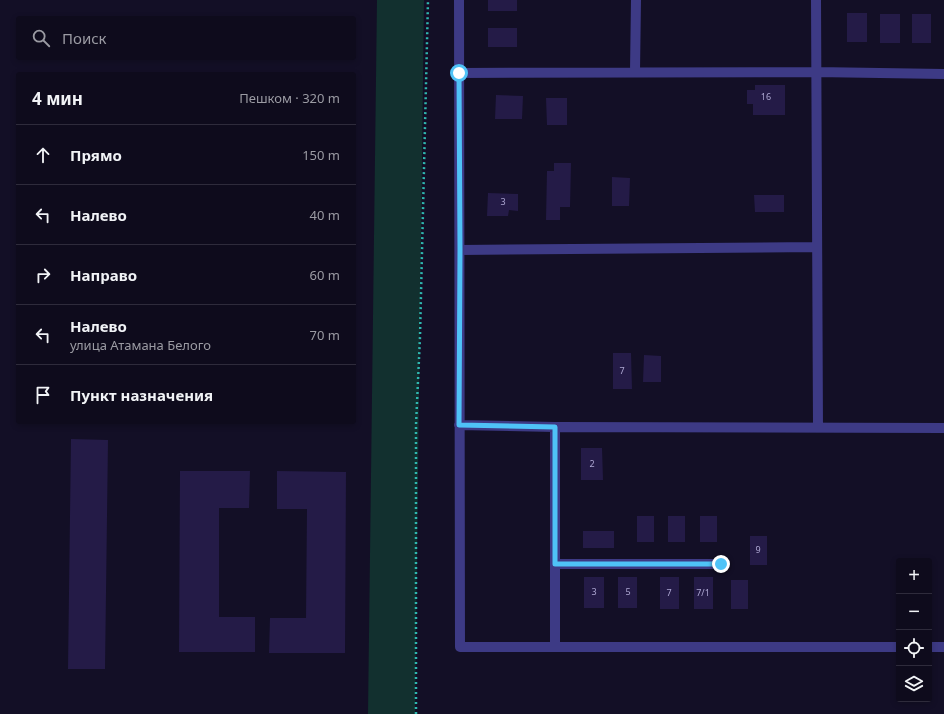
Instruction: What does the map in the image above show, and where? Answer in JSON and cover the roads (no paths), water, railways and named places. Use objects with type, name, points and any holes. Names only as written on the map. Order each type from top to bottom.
[{"type":"street","points":[[459,0],[460,647],[896,647]]},
{"type":"street","points":[[635,71],[636,0]]},
{"type":"street","points":[[816,0],[818,427]]},
{"type":"street","points":[[459,73],[635,71],[944,74]]},
{"type":"street","points":[[460,250],[817,248]]},
{"type":"street","points":[[459,425],[555,427],[944,428]]},
{"type":"street","points":[[555,427],[555,646]]},
{"type":"street","points":[[555,564],[721,564]]},
{"type":"street","points":[[932,647],[944,647]]}]
